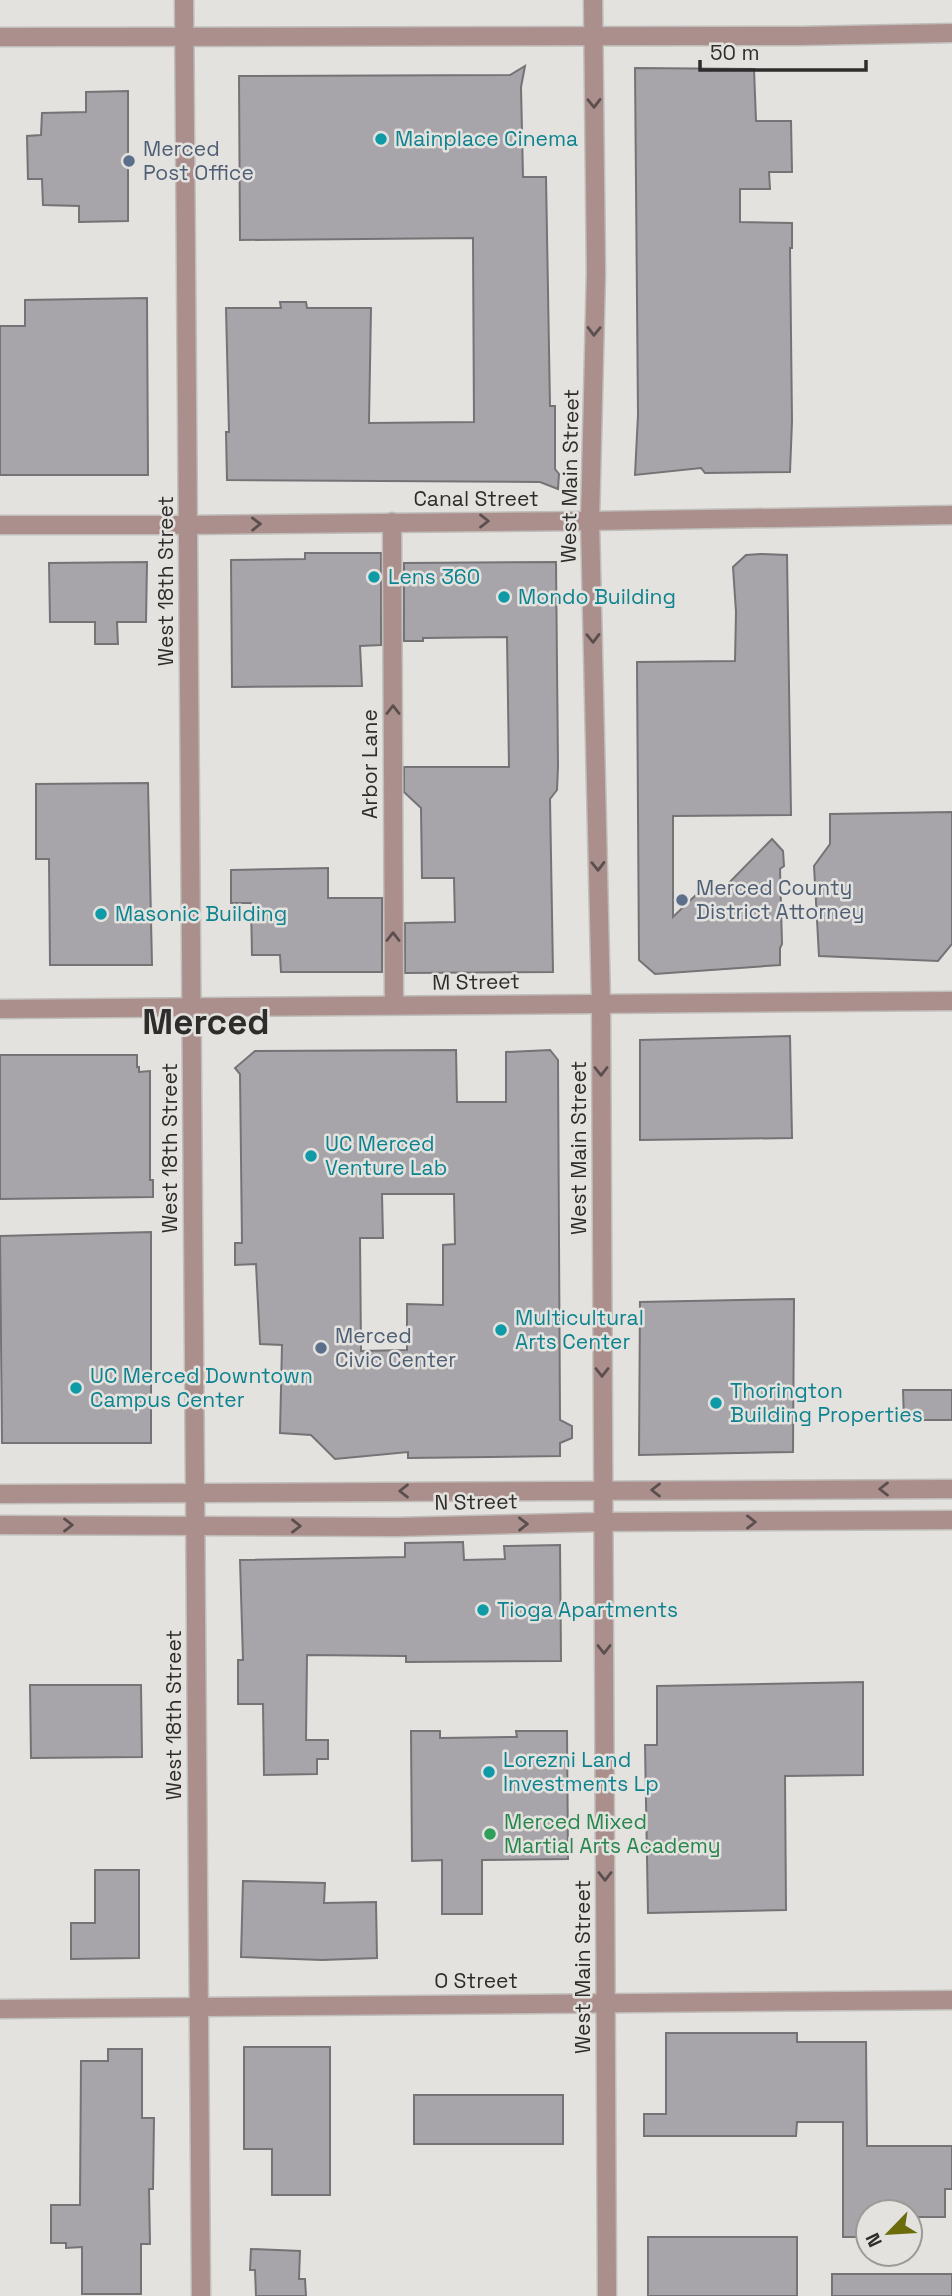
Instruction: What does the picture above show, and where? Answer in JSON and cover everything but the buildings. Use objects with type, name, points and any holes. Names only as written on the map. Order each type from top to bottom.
[{"type":"street","name":"West 18th Street","points":[[184,0],[201,2296]]},
{"type":"street","name":"West Main Street","points":[[593,0],[596,272],[590,521],[601,1003],[607,2296]]},
{"type":"street","points":[[0,37],[800,36],[952,33]]},
{"type":"street","name":"Canal Street","points":[[0,525],[590,521],[952,515]]},
{"type":"street","name":"Arbor Lane","points":[[392,522],[394,1005]]},
{"type":"street","name":"M Street","points":[[0,1009],[952,1001]]},
{"type":"street","name":"N Street","points":[[0,1494],[952,1489]]},
{"type":"street","name":"N Street","points":[[0,1525],[396,1527],[603,1522],[952,1520]]},
{"type":"street","name":"O Street","points":[[0,2009],[952,2000]]},
{"type":"place","name":"Mainplace Cinema","points":[[381,139]]},
{"type":"place","name":"Merced Post Office","points":[[129,161]]},
{"type":"place","name":"Lens 360","points":[[374,577]]},
{"type":"place","name":"Mondo Building","points":[[504,597]]},
{"type":"place","name":"Merced County District Attorney","points":[[682,900]]},
{"type":"place","name":"Masonic Building","points":[[101,914]]},
{"type":"place","name":"UC Merced Venture Lab","points":[[311,1156]]},
{"type":"place","name":"Multicultural Arts Center","points":[[501,1330]]},
{"type":"place","name":"Merced Civic Center","points":[[321,1348]]},
{"type":"place","name":"UC Merced Downtown Campus Center","points":[[76,1388]]},
{"type":"place","name":"Thorington Building Properties","points":[[716,1403]]},
{"type":"place","name":"Tioga Apartments","points":[[483,1610]]},
{"type":"place","name":"Lorezni Land Investments Lp","points":[[489,1772]]},
{"type":"place","name":"Merced Mixed Martial Arts Academy","points":[[490,1834]]},
{"type":"district","name":"Merced","points":[[206,1022]]}]
